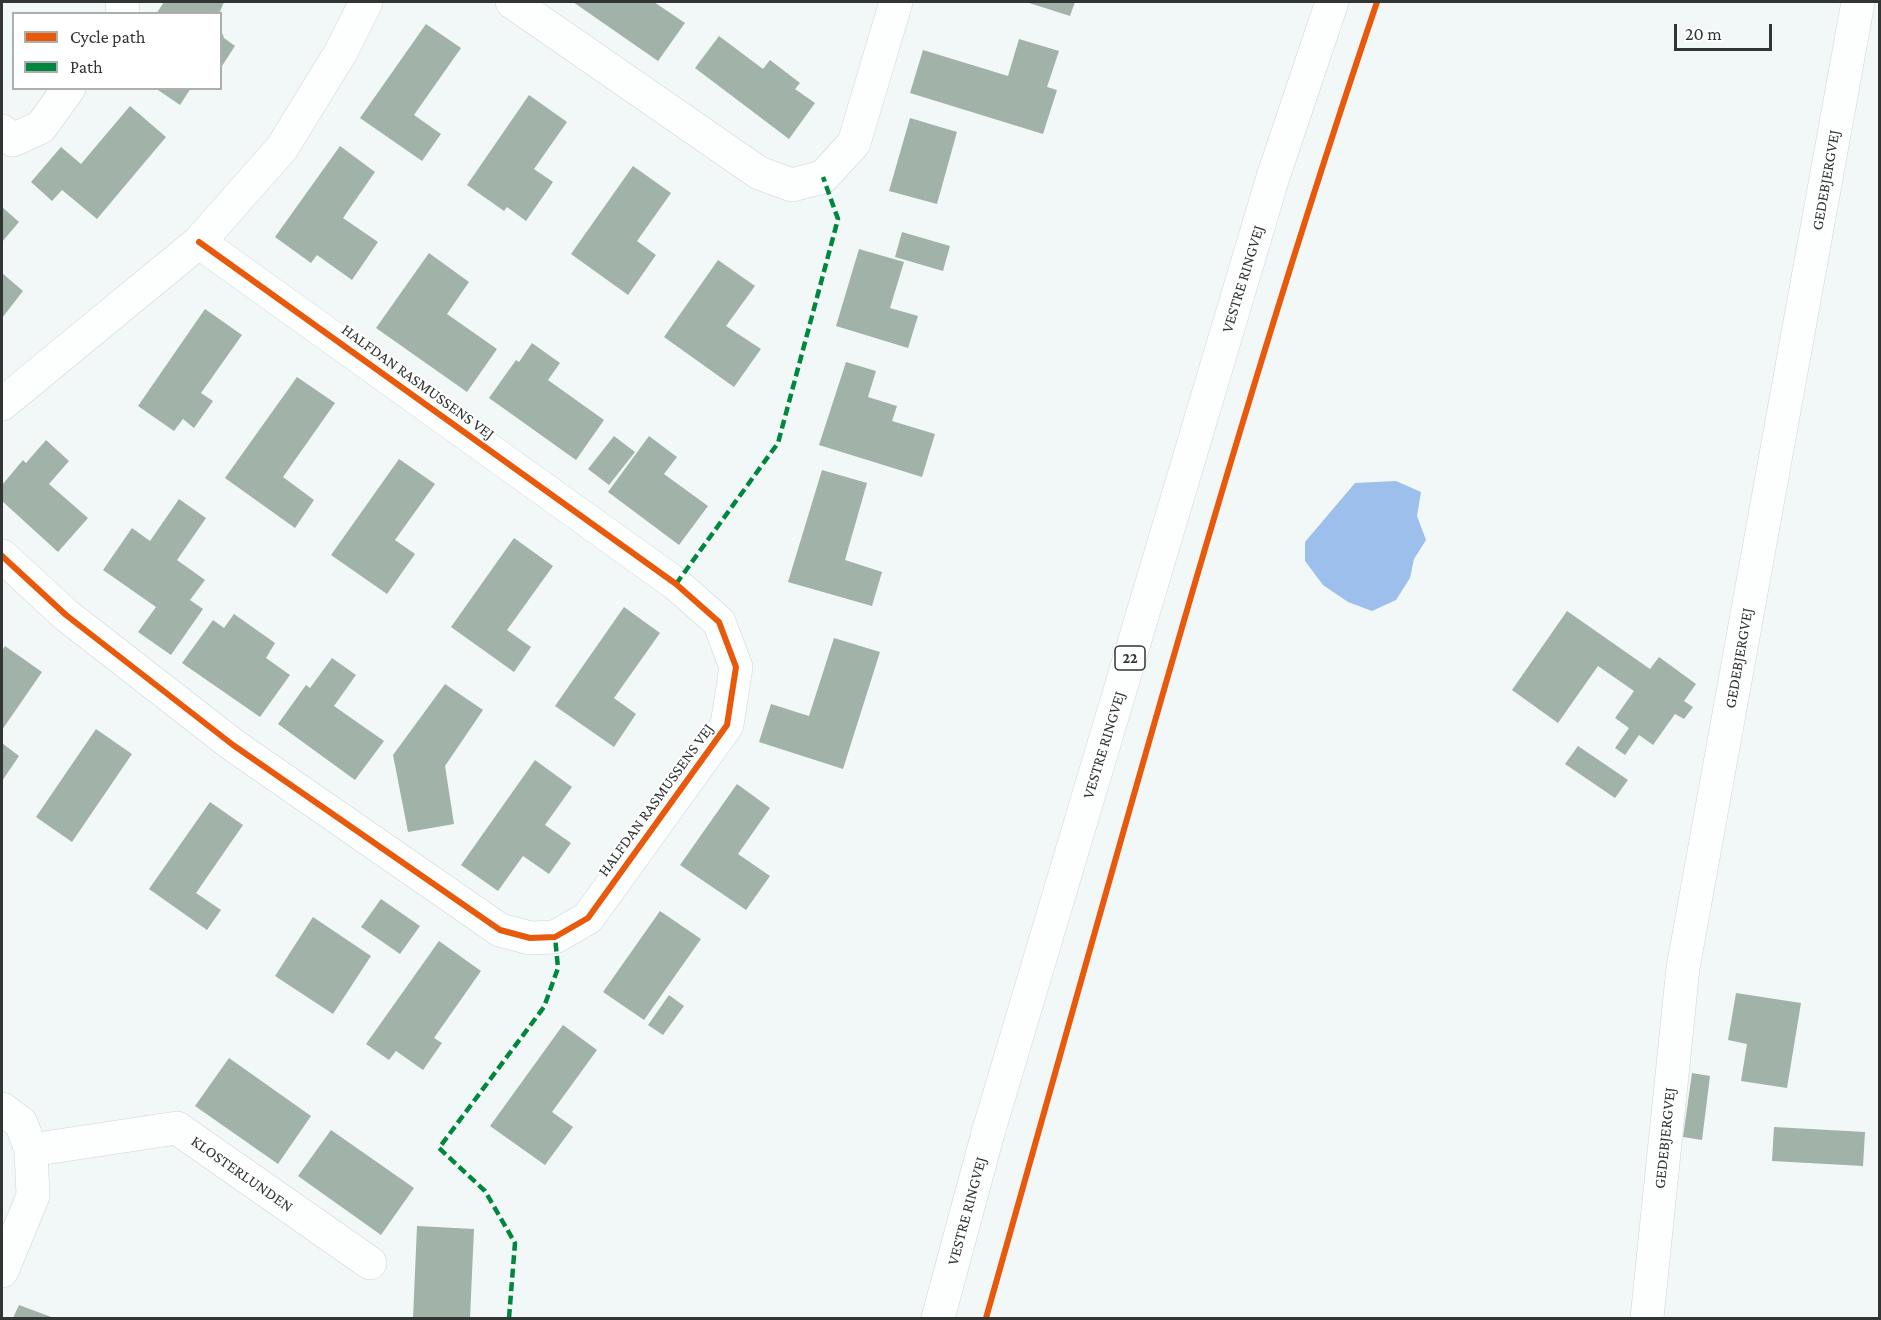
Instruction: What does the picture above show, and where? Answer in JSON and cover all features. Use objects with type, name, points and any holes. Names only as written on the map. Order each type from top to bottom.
[{"type":"street","points":[[2,404],[199,242],[282,148],[341,52],[366,2]]},
{"type":"street","points":[[512,2],[759,174],[792,185],[823,177],[854,143],[896,2]]},
{"type":"street","name":"VESTRE RINGVEJ","points":[[938,1318],[988,1133],[1266,199],[1332,2]]},
{"type":"street","name":"GEDEBJERGVEJ","points":[[1647,1318],[1683,968],[1858,2]]},
{"type":"street","points":[[2,131],[13,140],[41,127],[68,90]]},
{"type":"street","name":"HALFDAN RASMUSSENS VEJ","points":[[2,556],[66,615],[232,745],[500,930],[531,938],[555,937],[588,918],[727,725],[736,667],[719,622],[676,584],[199,242]]},
{"type":"street","points":[[2,1109],[21,1123],[31,1150],[33,1196],[2,1271]]},
{"type":"street","name":"KLOSTERLUNDEN","points":[[31,1150],[177,1128],[370,1263]]},
{"type":"water","points":[[1396,481],[1421,492],[1417,516],[1426,540],[1414,559],[1410,578],[1396,600],[1372,611],[1348,602],[1323,585],[1305,561],[1305,542],[1355,483]]},
{"type":"building","points":[[164,2],[224,2],[220,12],[157,12]]},
{"type":"building","points":[[573,2],[654,2],[685,23],[658,61]]},
{"type":"building","points":[[1026,2],[1075,2],[1070,16]]},
{"type":"building","points":[[426,24],[461,48],[414,115],[441,134],[422,161],[360,118]]},
{"type":"building","points":[[222,32],[224,38],[235,46],[222,66]]},
{"type":"building","points":[[719,36],[763,69],[770,60],[800,83],[795,89],[815,103],[789,139],[695,68]]},
{"type":"building","points":[[1019,39],[1059,51],[1047,87],[1057,90],[1043,134],[910,93],[923,50],[1008,76]]},
{"type":"building","points":[[158,90],[190,90],[180,105]]},
{"type":"building","points":[[529,95],[567,122],[534,169],[553,182],[526,221],[507,207],[504,211],[467,185]]},
{"type":"building","points":[[130,106],[166,137],[97,219],[62,190],[52,201],[31,182],[61,147],[81,164]]},
{"type":"building","points":[[910,118],[957,132],[937,204],[889,191]]},
{"type":"building","points":[[340,146],[375,172],[343,218],[378,242],[352,280],[317,255],[311,263],[275,237]]},
{"type":"building","points":[[633,166],[671,193],[637,241],[656,255],[628,295],[571,254]]},
{"type":"building","points":[[2,207],[19,222],[2,242]]},
{"type":"building","points":[[902,232],[950,246],[943,271],[895,257]]},
{"type":"building","points":[[859,249],[904,262],[890,308],[918,316],[908,348],[836,326]]},
{"type":"building","points":[[429,253],[469,282],[447,314],[497,349],[467,392],[376,328]]},
{"type":"building","points":[[718,260],[755,286],[726,326],[761,349],[734,387],[664,337]]},
{"type":"building","points":[[2,273],[23,291],[2,318]]},
{"type":"building","points":[[205,309],[242,335],[201,393],[213,401],[194,428],[183,419],[174,431],[138,406]]},
{"type":"building","points":[[532,343],[560,363],[548,380],[604,420],[576,460],[489,398],[516,360],[519,362]]},
{"type":"building","points":[[846,362],[876,371],[868,397],[897,406],[892,421],[935,434],[922,477],[819,445]]},
{"type":"building","points":[[297,377],[335,403],[283,477],[314,500],[295,528],[225,478]]},
{"type":"building","points":[[614,436],[635,452],[609,485],[588,469]]},
{"type":"building","points":[[649,436],[677,457],[664,474],[708,506],[679,545],[608,492]]},
{"type":"building","points":[[46,440],[69,461],[49,484],[88,518],[58,552],[2,501],[2,485],[23,460],[26,463]]},
{"type":"building","points":[[399,459],[435,484],[395,540],[415,554],[387,594],[331,555]]},
{"type":"building","points":[[822,470],[867,483],[845,560],[882,572],[872,606],[788,582]]},
{"type":"building","points":[[179,499],[206,518],[177,560],[205,580],[190,600],[203,609],[171,655],[138,632],[156,607],[103,570],[132,528],[150,541]]},
{"type":"building","points":[[514,538],[553,566],[507,630],[531,647],[514,672],[451,627]]},
{"type":"building","points":[[624,607],[660,633],[614,698],[636,714],[614,747],[555,706]]},
{"type":"building","points":[[1567,611],[1650,669],[1659,657],[1696,684],[1684,701],[1693,707],[1684,719],[1675,714],[1653,745],[1639,735],[1625,755],[1615,748],[1629,728],[1615,718],[1634,691],[1598,666],[1558,723],[1512,690]]},
{"type":"building","points":[[234,614],[275,643],[266,658],[290,675],[260,717],[182,663],[213,620],[224,628]]},
{"type":"building","points":[[834,638],[880,652],[843,769],[759,742],[771,704],[809,716]]},
{"type":"building","points":[[5,646],[42,672],[2,730],[2,651]]},
{"type":"building","points":[[332,658],[356,675],[334,706],[384,741],[355,780],[278,724],[306,685],[310,688]]},
{"type":"building","points":[[445,684],[483,710],[445,766],[454,824],[408,832],[393,755]]},
{"type":"building","points":[[96,729],[132,754],[72,842],[36,817]]},
{"type":"building","points":[[2,743],[19,756],[2,781]]},
{"type":"building","points":[[1578,746],[1628,780],[1615,798],[1565,764]]},
{"type":"building","points":[[535,760],[572,787],[545,825],[571,843],[549,874],[523,856],[498,891],[461,865]]},
{"type":"building","points":[[737,784],[770,808],[738,854],[770,876],[746,910],[680,865]]},
{"type":"building","points":[[210,802],[243,825],[196,893],[221,910],[207,930],[149,889]]},
{"type":"building","points":[[381,899],[420,926],[400,954],[361,927]]},
{"type":"building","points":[[660,911],[701,939],[644,1020],[603,992]]},
{"type":"building","points":[[313,917],[371,956],[333,1014],[275,976]]},
{"type":"building","points":[[439,941],[481,971],[434,1038],[442,1043],[423,1070],[396,1051],[389,1060],[366,1044]]},
{"type":"building","points":[[1736,993],[1801,1003],[1787,1088],[1741,1081],[1747,1044],[1728,1040]]},
{"type":"building","points":[[669,995],[684,1006],[663,1035],[648,1025]]},
{"type":"building","points":[[563,1025],[597,1050],[552,1112],[573,1127],[545,1165],[490,1126]]},
{"type":"building","points":[[229,1058],[311,1116],[278,1164],[195,1106]]},
{"type":"building","points":[[1692,1073],[1710,1076],[1702,1140],[1683,1137]]},
{"type":"building","points":[[1774,1127],[1865,1132],[1863,1166],[1772,1161]]},
{"type":"building","points":[[331,1130],[414,1188],[381,1235],[298,1176]]},
{"type":"building","points":[[417,1226],[474,1229],[470,1318],[413,1318]]},
{"type":"building","points":[[19,1305],[54,1318],[13,1318]]},
{"type":"marked path","points":[[676,584],[778,443],[838,219],[823,177]]},
{"type":"marked path","points":[[509,1318],[515,1243],[485,1191],[439,1148],[544,1007],[558,968],[555,937]]},
{"type":"cycle path","points":[[986,1318],[1173,657],[1271,328],[1377,2]]},
{"type":"cycle path","points":[[2,556],[66,615],[233,745],[500,930],[530,938],[555,937],[588,918],[727,725],[736,667],[719,622],[676,584],[199,242]]}]
